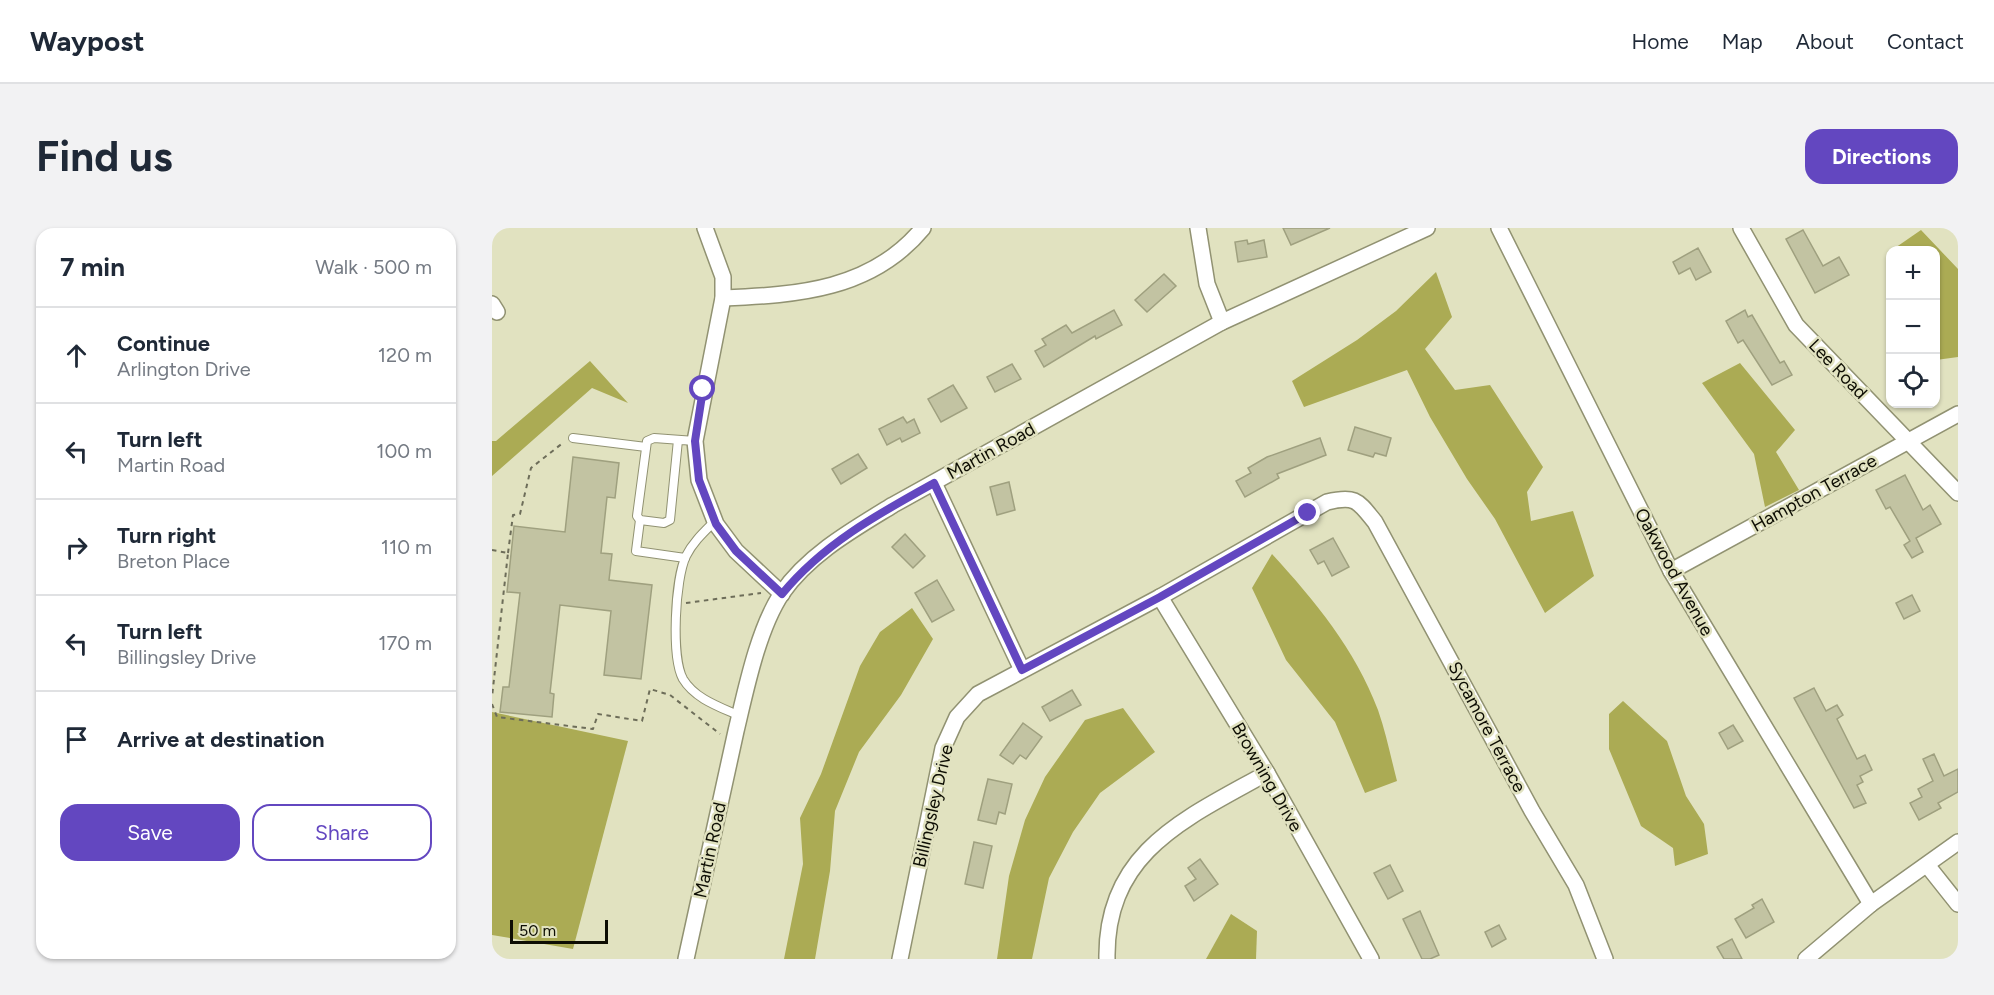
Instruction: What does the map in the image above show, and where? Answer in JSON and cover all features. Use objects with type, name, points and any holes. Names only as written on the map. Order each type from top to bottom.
[{"type":"street","points":[[705,228],[723,278],[723,298],[695,441],[699,480],[715,521],[736,551],[782,594]]},
{"type":"street","points":[[723,298],[783,296],[835,286],[874,271],[909,246],[923,228]]},
{"type":"street","points":[[1198,228],[1207,284],[1222,322]]},
{"type":"street","name":"Martin Road","points":[[686,959],[740,716],[764,632],[782,594],[801,570],[843,536],[1222,322],[1427,228]]},
{"type":"street","name":"Oakwood Avenue","points":[[1498,228],[1671,571],[1871,904]]},
{"type":"street","name":"Lee Road","points":[[1742,228],[1796,325],[1958,493]]},
{"type":"street","name":"Hampton Terrace","points":[[1671,571],[1958,414]]},
{"type":"street","points":[[934,483],[1022,670]]},
{"type":"street","name":"Billingsley Drive","points":[[900,959],[943,748],[957,717],[978,694],[1160,597],[1327,502],[1348,499],[1358,501]]},
{"type":"street","name":"Sycamore Terrace","points":[[1358,501],[1375,522],[1532,811],[1576,885],[1605,959]]},
{"type":"street","name":"Browning Drive","points":[[1160,597],[1267,773],[1371,959]]},
{"type":"street","points":[[1107,959],[1109,921],[1121,890],[1131,871],[1151,846],[1165,832],[1267,773]]},
{"type":"street","points":[[1806,959],[1871,904],[1958,842]]},
{"type":"street","points":[[1927,865],[1958,904]]},
{"type":"lane","points":[[573,438],[646,447]]},
{"type":"lane","points":[[685,558],[636,551],[640,520],[637,516],[646,441],[654,438],[695,441]]},
{"type":"lane","points":[[640,520],[664,523],[670,520],[678,440]]},
{"type":"lane","points":[[715,521],[698,538],[685,558],[677,604],[675,655],[683,678],[696,694],[740,716]]},
{"type":"path","points":[[492,697],[513,515],[520,514],[531,468],[558,444],[573,438]]},
{"type":"path","points":[[492,550],[508,553]]},
{"type":"path","points":[[677,604],[757,593],[782,594]]},
{"type":"path","points":[[492,704],[497,717],[594,729],[598,714],[642,720],[650,689],[670,695],[715,731],[735,739]]},
{"type":"shaded area","points":[[1921,230],[1936,246],[1898,246]]},
{"type":"shaded area","points":[[1940,250],[1958,269],[1958,357],[1940,359]]},
{"type":"shaded area","points":[[1436,272],[1452,317],[1425,349],[1455,390],[1490,385],[1543,467],[1527,492],[1531,521],[1573,511],[1594,576],[1545,613],[1495,519],[1467,479],[1430,417],[1407,370],[1304,407],[1292,381],[1357,340],[1396,311]]},
{"type":"shaded area","points":[[590,361],[628,403],[592,388],[492,476],[492,441],[496,441]]},
{"type":"shaded area","points":[[1740,363],[1795,430],[1776,452],[1799,490],[1765,507],[1754,454],[1702,383]]},
{"type":"shaded area","points":[[1272,554],[1318,608],[1346,646],[1358,667],[1378,710],[1397,781],[1365,793],[1335,722],[1286,660],[1252,588]]},
{"type":"shaded area","points":[[912,608],[933,639],[901,695],[859,752],[835,811],[830,871],[815,959],[784,959],[803,864],[800,818],[821,774],[860,666],[880,632]]},
{"type":"shaded area","points":[[1623,701],[1667,741],[1686,796],[1704,824],[1708,854],[1675,866],[1673,848],[1641,826],[1609,749],[1609,714]]},
{"type":"shaded area","points":[[1123,708],[1155,752],[1100,793],[1073,832],[1049,878],[1032,959],[997,959],[1009,876],[1025,820],[1045,777],[1085,720]]},
{"type":"shaded area","points":[[492,712],[628,741],[573,949],[492,935]]},
{"type":"shaded area","points":[[1231,914],[1257,931],[1256,959],[1206,959]]},
{"type":"building","points":[[1283,228],[1330,228],[1291,245]]},
{"type":"building","points":[[1803,230],[1823,266],[1839,257],[1849,275],[1815,293],[1786,239]]},
{"type":"building","points":[[1247,240],[1248,244],[1264,240],[1267,257],[1238,262],[1235,242]]},
{"type":"building","points":[[1698,248],[1711,272],[1696,280],[1690,268],[1679,274],[1673,262]]},
{"type":"building","points":[[1164,274],[1176,286],[1147,312],[1135,300]]},
{"type":"building","points":[[1114,310],[1122,325],[1096,339],[1095,336],[1044,367],[1035,351],[1046,345],[1042,339],[1066,325],[1072,333]]},
{"type":"building","points":[[1745,310],[1748,317],[1752,315],[1780,363],[1784,361],[1792,375],[1772,385],[1743,340],[1738,343],[1726,321]]},
{"type":"building","points":[[1012,364],[1021,379],[995,392],[987,377]]},
{"type":"building","points":[[953,385],[967,408],[941,422],[928,399]]},
{"type":"building","points":[[903,417],[907,423],[914,419],[920,433],[902,442],[900,438],[887,445],[879,429]]},
{"type":"building","points":[[1355,427],[1391,438],[1386,456],[1375,453],[1373,457],[1348,450]]},
{"type":"building","points":[[1320,438],[1326,455],[1277,474],[1279,478],[1245,497],[1236,481],[1251,473],[1248,468],[1267,457]]},
{"type":"building","points":[[858,454],[867,468],[841,484],[832,469]]},
{"type":"building","points":[[573,457],[619,463],[615,498],[607,497],[601,553],[612,554],[609,580],[652,585],[641,679],[604,675],[611,611],[560,605],[550,693],[554,694],[552,717],[500,712],[503,687],[509,687],[520,593],[507,592],[514,526],[565,532]]},
{"type":"building","points":[[1905,475],[1923,510],[1930,505],[1941,524],[1916,538],[1923,552],[1912,558],[1904,545],[1910,541],[1890,507],[1886,509],[1876,490]]},
{"type":"building","points":[[1009,482],[1015,510],[997,515],[990,487]]},
{"type":"building","points":[[905,534],[925,556],[913,568],[892,547]]},
{"type":"building","points":[[1333,538],[1349,567],[1332,576],[1324,561],[1318,564],[1310,550]]},
{"type":"building","points":[[937,580],[954,610],[932,622],[915,593]]},
{"type":"building","points":[[1912,595],[1920,611],[1904,619],[1896,603]]},
{"type":"building","points":[[1814,688],[1826,711],[1837,705],[1843,715],[1837,719],[1857,759],[1865,755],[1872,770],[1860,776],[1863,782],[1857,785],[1866,803],[1854,808],[1794,698]]},
{"type":"building","points":[[1072,690],[1081,705],[1050,721],[1042,707]]},
{"type":"building","points":[[1023,723],[1042,737],[1026,759],[1020,755],[1013,764],[1000,755]]},
{"type":"building","points":[[1733,725],[1743,741],[1728,749],[1719,733]]},
{"type":"building","points":[[1934,754],[1944,776],[1958,769],[1958,792],[1938,803],[1941,808],[1919,820],[1910,803],[1922,797],[1918,789],[1933,781],[1923,759]]},
{"type":"building","points":[[988,779],[1012,784],[1005,814],[999,812],[996,824],[978,820]]},
{"type":"building","points":[[974,842],[992,846],[983,888],[965,884]]},
{"type":"building","points":[[1200,859],[1218,884],[1194,901],[1185,886],[1196,879],[1188,868]]},
{"type":"building","points":[[1390,865],[1403,891],[1388,899],[1374,873]]},
{"type":"building","points":[[1762,899],[1774,922],[1746,938],[1735,919],[1754,908],[1752,905]]},
{"type":"building","points":[[1420,911],[1439,955],[1430,959],[1422,959],[1403,919]]},
{"type":"building","points":[[1499,925],[1506,939],[1492,947],[1485,932]]},
{"type":"building","points":[[1732,939],[1742,959],[1724,959],[1717,947]]},
{"type":"route","points":[[703,389],[695,441],[699,480],[716,524],[736,551],[782,594],[801,570],[843,536],[934,483],[1022,670],[1160,597],[1308,513]]}]
